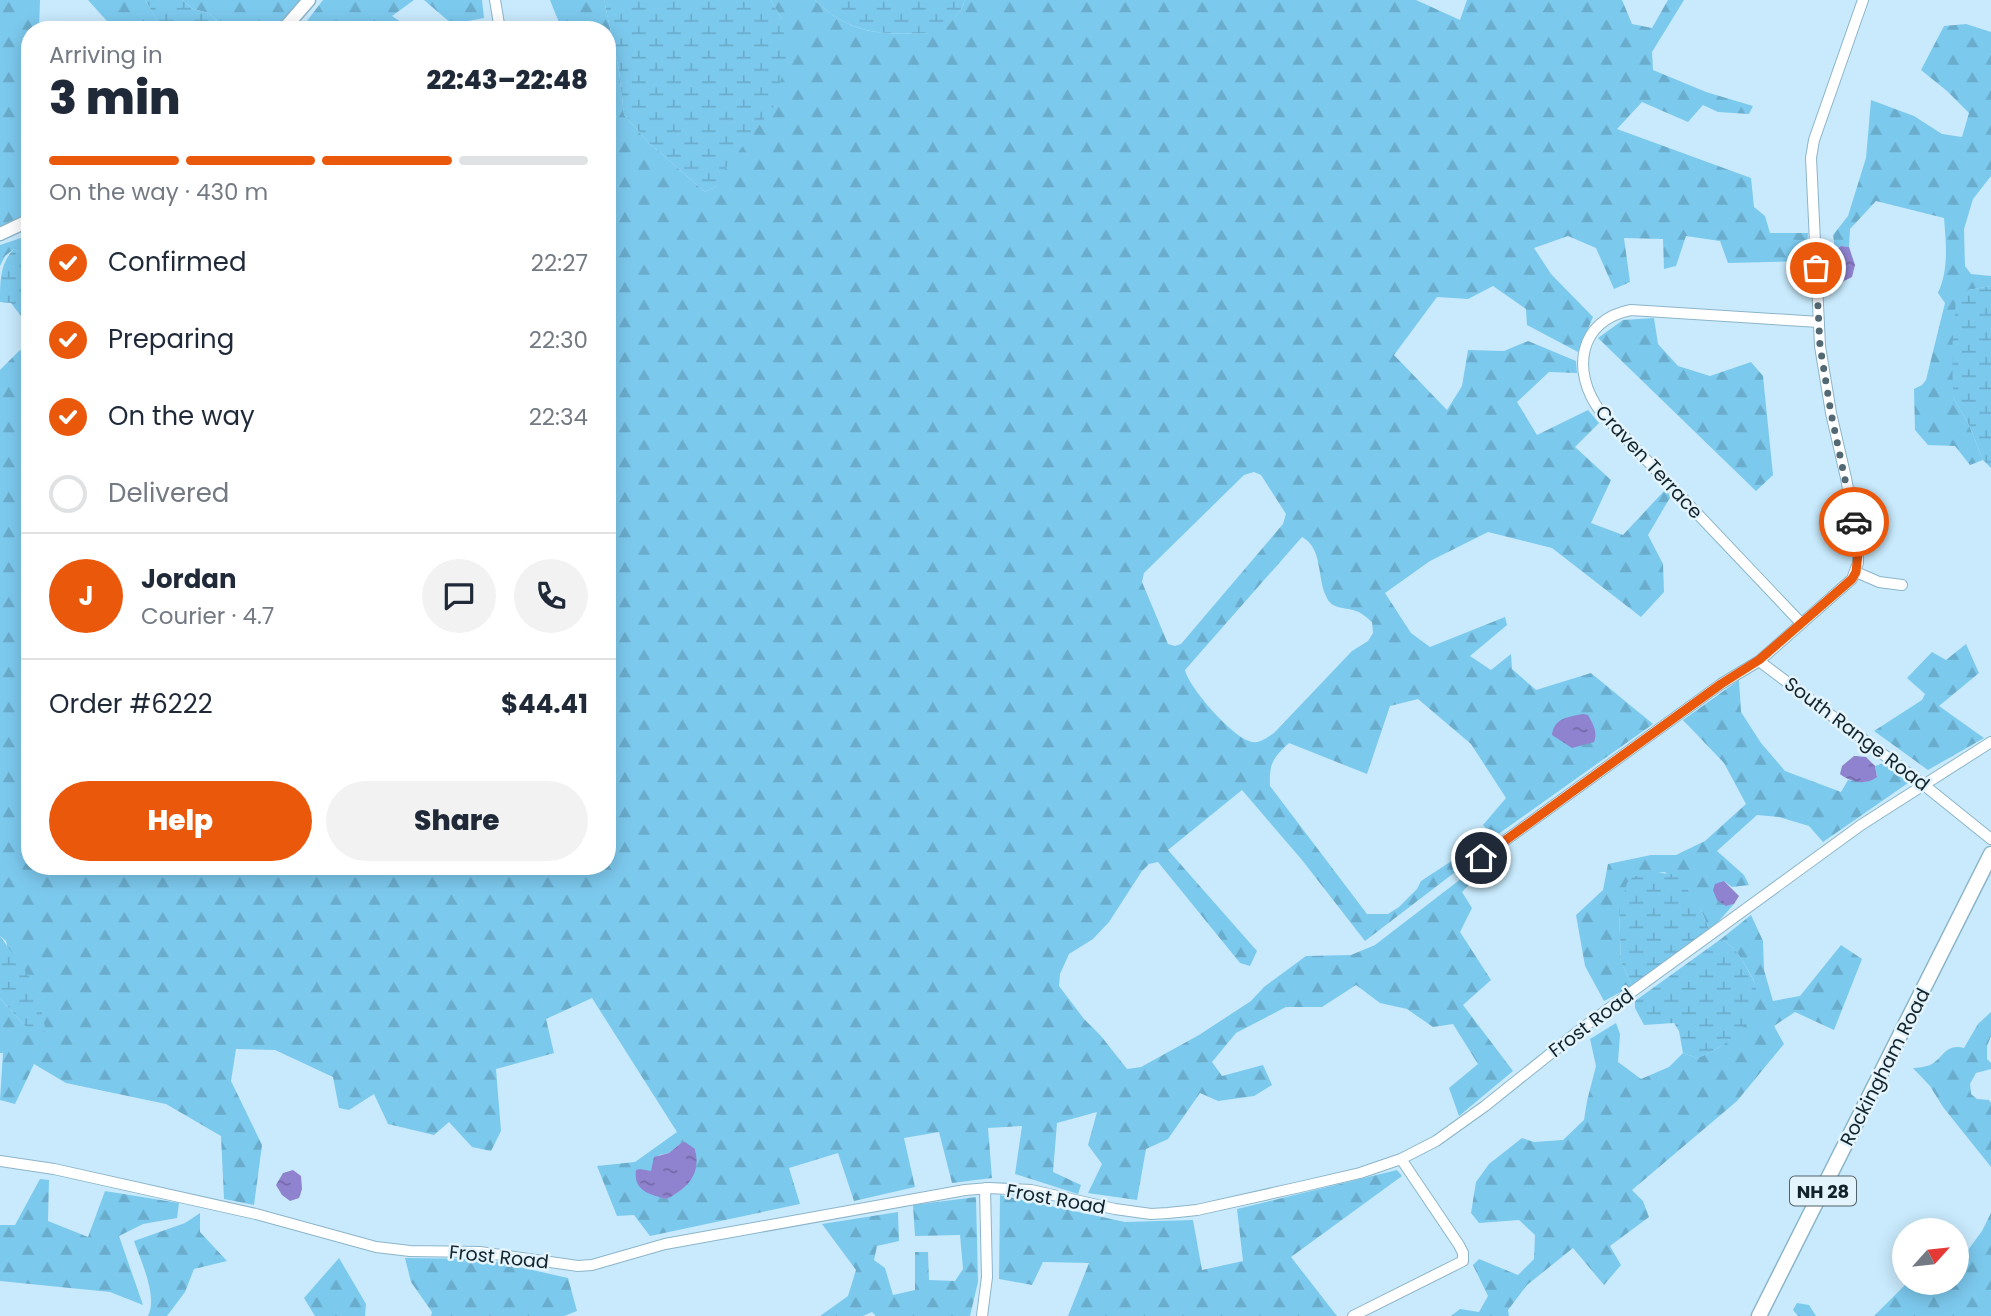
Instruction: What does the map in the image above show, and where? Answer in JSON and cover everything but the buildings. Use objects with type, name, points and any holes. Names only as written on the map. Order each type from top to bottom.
[{"type":"main road","name":"Rockingham Road","points":[[1759,1316],[1991,854]]},
{"type":"street","points":[[291,21],[309,0]]},
{"type":"street","points":[[495,0],[498,21]]},
{"type":"street","points":[[1481,858],[1721,684],[1759,660],[1842,589],[1856,572],[1856,530],[1831,413],[1819,322],[1811,158],[1814,140],[1863,0]]},
{"type":"street","points":[[0,234],[21,224]]},
{"type":"street","name":"Craven Terrace","points":[[1801,623],[1600,411],[1585,384],[1583,358],[1595,327],[1611,315],[1631,310],[1819,322]]},
{"type":"street","points":[[1856,572],[1879,582],[1902,585]]},
{"type":"street","name":"South Range Road","points":[[1759,660],[1991,839]]},
{"type":"street","name":"Frost Road","points":[[0,1161],[54,1169],[256,1214],[376,1247],[410,1251],[480,1252],[578,1266],[592,1265],[665,1244],[985,1188],[1031,1190],[1115,1209],[1151,1214],[1197,1210],[1360,1172],[1401,1159],[1436,1141],[1607,1010],[1861,825],[1991,742]]},
{"type":"street","points":[[1353,1316],[1462,1261],[1463,1254],[1459,1245],[1401,1159]]},
{"type":"street","points":[[982,1316],[988,1277],[985,1188]]},
{"type":"green space","points":[[0,0],[40,0],[39,21],[21,21],[21,218],[0,228]]},
{"type":"green space","points":[[88,0],[145,0],[158,21],[107,21]]},
{"type":"green space","points":[[145,0],[182,0],[193,9],[209,13],[217,21],[158,21]]},
{"type":"green space","points":[[182,0],[304,0],[286,21],[217,21],[209,13],[193,9]]},
{"type":"green space","points":[[323,0],[414,0],[392,16],[400,21],[307,21]]},
{"type":"green space","points":[[424,0],[482,0],[484,18],[448,21]]},
{"type":"green space","points":[[550,0],[604,0],[608,21],[558,21]]},
{"type":"green space","points":[[604,0],[771,0],[782,20],[787,56],[774,106],[722,173],[715,187],[705,192],[648,142],[624,115],[616,56],[616,21],[608,21]]},
{"type":"green space","points":[[771,0],[815,0],[845,22],[874,32],[941,33],[961,10],[965,0],[1416,0],[1460,20],[1467,0],[1622,0],[1632,24],[1652,28],[1668,0],[1684,0],[1652,52],[1653,70],[1706,92],[1753,106],[1749,114],[1718,112],[1703,105],[1688,122],[1642,102],[1617,129],[1751,178],[1754,207],[1765,216],[1770,233],[1808,233],[1806,261],[1728,263],[1720,241],[1686,236],[1676,266],[1664,269],[1663,239],[1624,238],[1630,282],[1614,289],[1596,248],[1568,236],[1534,248],[1551,274],[1593,317],[1578,352],[1527,325],[1526,309],[1493,286],[1468,299],[1437,297],[1394,355],[1447,410],[1462,386],[1468,350],[1504,351],[1528,341],[1576,361],[1577,373],[1549,372],[1517,402],[1537,435],[1588,410],[1599,423],[1575,447],[1611,480],[1591,523],[1623,535],[1665,490],[1671,496],[1648,535],[1663,564],[1664,592],[1641,617],[1552,548],[1488,532],[1430,561],[1385,593],[1411,633],[1430,647],[1505,617],[1507,625],[1470,656],[1491,670],[1511,654],[1512,669],[1536,690],[1591,673],[1653,724],[1494,837],[1483,825],[1506,798],[1471,744],[1418,699],[1390,706],[1367,774],[1289,743],[1273,762],[1270,786],[1367,914],[1388,914],[1417,889],[1421,881],[1476,845],[1480,853],[1365,941],[1302,860],[1242,790],[1168,850],[1257,951],[1250,966],[1240,963],[1158,862],[1149,864],[1142,871],[1109,922],[1093,939],[1069,954],[1060,974],[1059,986],[1127,1069],[1141,1067],[1199,1035],[1251,1001],[1264,987],[1306,956],[1351,955],[1375,945],[1479,865],[1482,871],[1462,892],[1472,908],[1460,932],[1491,980],[1463,1005],[1513,1071],[1459,1116],[1449,1088],[1478,1064],[1453,1024],[1433,1027],[1407,1009],[1380,1003],[1356,985],[1322,1007],[1286,1007],[1236,1033],[1212,1062],[1222,1076],[1263,1065],[1272,1085],[1254,1096],[1218,1101],[1200,1093],[1168,1139],[1146,1149],[1137,1200],[1088,1193],[1102,1164],[1088,1145],[1097,1112],[1057,1123],[1053,1172],[1081,1185],[1078,1194],[1015,1174],[1022,1126],[988,1128],[992,1178],[952,1183],[939,1132],[904,1138],[915,1187],[854,1201],[838,1153],[789,1168],[800,1204],[650,1236],[634,1215],[617,1216],[597,1166],[635,1162],[677,1132],[592,998],[546,1019],[554,1053],[496,1069],[501,1131],[491,1151],[472,1147],[449,1122],[434,1135],[388,1124],[374,1094],[349,1110],[339,1108],[333,1077],[275,1050],[236,1049],[231,1081],[262,1145],[254,1205],[224,1199],[221,1136],[166,1104],[66,1083],[34,1064],[15,1104],[0,1100],[3,1053],[0,1053],[0,998],[25,1026],[6,941],[0,936],[0,370],[21,350],[21,875],[616,875],[616,56],[624,115],[648,142],[705,192],[715,187],[782,20]],"holes":[[[1254,472],[1261,475],[1286,514],[1283,524],[1181,644],[1168,644],[1142,582],[1144,573],[1244,475]],[[1302,537],[1313,548],[1328,600],[1337,607],[1363,615],[1372,622],[1373,633],[1368,641],[1352,651],[1274,733],[1259,742],[1253,742],[1241,737],[1222,721],[1194,688],[1185,670]],[[681,1143],[695,1149],[694,1172],[681,1190],[667,1199],[652,1194],[644,1170],[651,1172],[659,1155],[669,1153]]]},
{"type":"green space","points":[[815,0],[965,0],[961,10],[942,33],[889,33],[874,32],[845,22]]},
{"type":"green space","points":[[1966,24],[1991,32],[1991,176],[1973,199],[1964,229],[1965,266],[1971,274],[1991,276],[1991,286],[1968,290],[1953,397],[1969,425],[1983,460],[1970,465],[1955,446],[1928,445],[1915,430],[1914,389],[1926,380],[1945,303],[1938,293],[1945,266],[1944,218],[1876,201],[1850,229],[1849,247],[1841,246],[1835,249],[1833,235],[1848,216],[1866,158],[1871,100],[1914,116],[1942,134],[1962,137],[1969,113],[1921,70],[1944,26]]},
{"type":"green space","points":[[21,238],[21,252],[14,249],[5,256],[0,266],[0,245]]},
{"type":"green space","points":[[14,249],[21,252],[21,316],[11,303],[0,302],[3,266]]},
{"type":"green space","points":[[1991,286],[1991,468],[1983,460],[1969,425],[1953,397],[1952,350],[1956,299],[1968,290]]},
{"type":"green space","points":[[1654,318],[1658,344],[1678,366],[1710,376],[1751,362],[1763,376],[1773,475],[1756,491],[1598,338],[1623,320]]},
{"type":"green space","points":[[1966,644],[1979,673],[1939,706],[1984,738],[1928,770],[1874,731],[1922,700],[1925,694],[1907,678],[1932,652],[1946,660]]},
{"type":"green space","points":[[1739,680],[1741,712],[1761,743],[1785,771],[1841,792],[1848,780],[1865,782],[1877,776],[1875,766],[1884,763],[1908,783],[1823,842],[1809,826],[1779,817],[1757,815],[1717,851],[1744,875],[1749,885],[1732,887],[1724,881],[1726,906],[1734,904],[1710,931],[1701,910],[1665,872],[1634,876],[1619,910],[1621,962],[1632,986],[1604,1001],[1585,966],[1576,915],[1603,890],[1608,864],[1651,855],[1676,855],[1705,841],[1746,804],[1724,763],[1683,720]]},
{"type":"green space","points":[[1652,872],[1678,875],[1701,910],[1710,931],[1632,986],[1621,962],[1619,910],[1627,883],[1634,876]]},
{"type":"green space","points":[[1751,915],[1763,941],[1764,970],[1773,1001],[1800,996],[1841,945],[1862,959],[1834,1030],[1795,1012],[1774,1026],[1784,1044],[1737,1101],[1632,1190],[1643,1201],[1649,1217],[1610,1246],[1621,1265],[1604,1285],[1573,1248],[1527,1285],[1508,1310],[1509,1316],[1451,1316],[1460,1309],[1479,1312],[1488,1296],[1473,1265],[1479,1259],[1518,1275],[1534,1259],[1535,1235],[1519,1220],[1479,1223],[1471,1213],[1476,1182],[1489,1164],[1522,1138],[1534,1142],[1563,1140],[1584,1120],[1596,1066],[1590,1039],[1616,1023],[1620,1034],[1618,1062],[1641,1079],[1669,1067],[1683,1053],[1697,1058],[1729,1040],[1751,1011],[1755,986],[1738,954],[1721,939]]},
{"type":"green space","points":[[0,936],[36,986],[46,1032],[25,1026],[0,998]]},
{"type":"green space","points":[[1721,939],[1738,954],[1753,979],[1756,989],[1755,1004],[1745,1025],[1737,1034],[1708,1054],[1697,1058],[1683,1053],[1679,1031],[1674,1023],[1644,1025],[1635,1008],[1635,1001]]},
{"type":"green space","points":[[1991,1012],[1987,1059],[1991,1063],[1991,1069],[1976,1073],[1970,1084],[1971,1094],[1991,1103],[1991,1167],[1943,1107],[1930,1086],[1913,1068],[1930,1065],[1952,1048],[1964,1048],[1978,1024]]},
{"type":"green space","points":[[1397,1170],[1402,1176],[1291,1257],[1337,1316],[1068,1316],[1089,1263],[1043,1262],[1032,1285],[999,1279],[1000,1195],[1125,1222],[1193,1220],[1202,1270],[1243,1261],[1237,1209]]},
{"type":"green space","points":[[40,1179],[49,1180],[48,1221],[88,1237],[105,1191],[179,1203],[177,1218],[143,1224],[119,1236],[143,1305],[110,1292],[0,1281],[0,1225],[15,1225]]},
{"type":"green space","points":[[976,1197],[978,1282],[970,1316],[876,1316],[872,1312],[863,1316],[820,1316],[848,1296],[856,1270],[822,1224],[898,1212],[899,1241],[877,1246],[874,1260],[885,1268],[893,1295],[915,1290],[915,1252],[928,1252],[929,1280],[955,1281],[963,1269],[960,1235],[915,1236],[913,1205]]},
{"type":"green space","points":[[200,1213],[200,1232],[227,1261],[194,1269],[185,1292],[167,1316],[148,1316],[151,1308],[150,1289],[134,1241],[185,1223]]},
{"type":"green space","points":[[1991,1213],[1991,1316],[1874,1316],[1895,1295],[1969,1295],[1969,1249]]},
{"type":"green space","points":[[339,1258],[366,1304],[365,1316],[315,1316],[304,1298]]},
{"type":"green space","points":[[405,1258],[483,1259],[568,1278],[577,1311],[564,1316],[431,1316],[432,1312],[411,1282]]},
{"type":"green space","points":[[1797,1303],[1809,1305],[1816,1316],[1798,1316],[1793,1310]]},
{"type":"water","points":[[1841,246],[1849,247],[1855,265],[1852,277],[1842,282],[1833,278],[1832,264],[1834,252]]},
{"type":"water","points":[[1588,715],[1593,725],[1594,742],[1572,748],[1552,735],[1559,722],[1567,717]]},
{"type":"water","points":[[1854,756],[1866,757],[1875,766],[1877,777],[1858,782],[1840,774],[1842,766]]},
{"type":"water","points":[[1724,881],[1739,896],[1734,904],[1726,906],[1717,900],[1713,890],[1715,884]]},
{"type":"water","points":[[685,1142],[695,1149],[696,1166],[692,1179],[682,1190],[667,1199],[644,1191],[637,1183],[636,1170],[651,1171],[654,1157],[669,1153]]},
{"type":"water","points":[[293,1170],[301,1176],[302,1189],[299,1198],[290,1201],[276,1185],[283,1173]]},
{"type":"way so far","points":[[1816,268],[1820,346],[1854,522]]},
{"type":"route","points":[[1481,858],[1721,684],[1759,660],[1842,589],[1856,572],[1858,543],[1854,522]]}]
